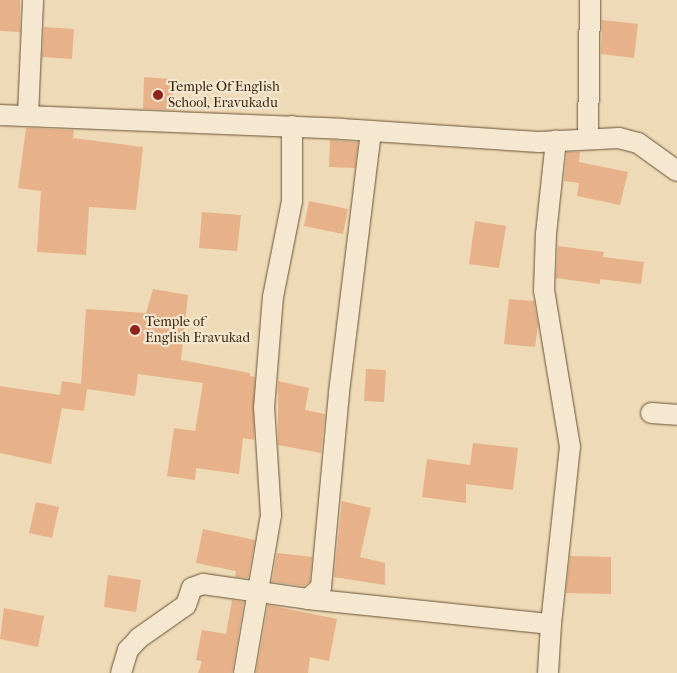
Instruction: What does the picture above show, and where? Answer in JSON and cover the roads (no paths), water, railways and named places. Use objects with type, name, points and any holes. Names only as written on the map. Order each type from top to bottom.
[{"type":"street","points":[[28,116],[32,0]]},
{"type":"street","points":[[588,139],[590,0]]},
{"type":"street","points":[[0,115],[292,126],[556,141],[619,138],[638,143],[677,171]]},
{"type":"street","points":[[244,673],[271,515],[264,408],[273,297],[292,201],[292,126]]},
{"type":"street","points":[[308,599],[321,587],[339,392],[371,131]]},
{"type":"street","points":[[548,673],[550,624],[570,447],[544,290],[546,234],[556,141]]},
{"type":"street","points":[[651,413],[677,415]]},
{"type":"street","points":[[121,673],[128,650],[138,638],[186,605],[192,588],[203,584],[308,599],[550,624]]},
{"type":"place","name":"Temple Of English School, Eravukadu","points":[[158,95]]},
{"type":"place","name":"Temple of English Eravukad","points":[[135,330]]}]
